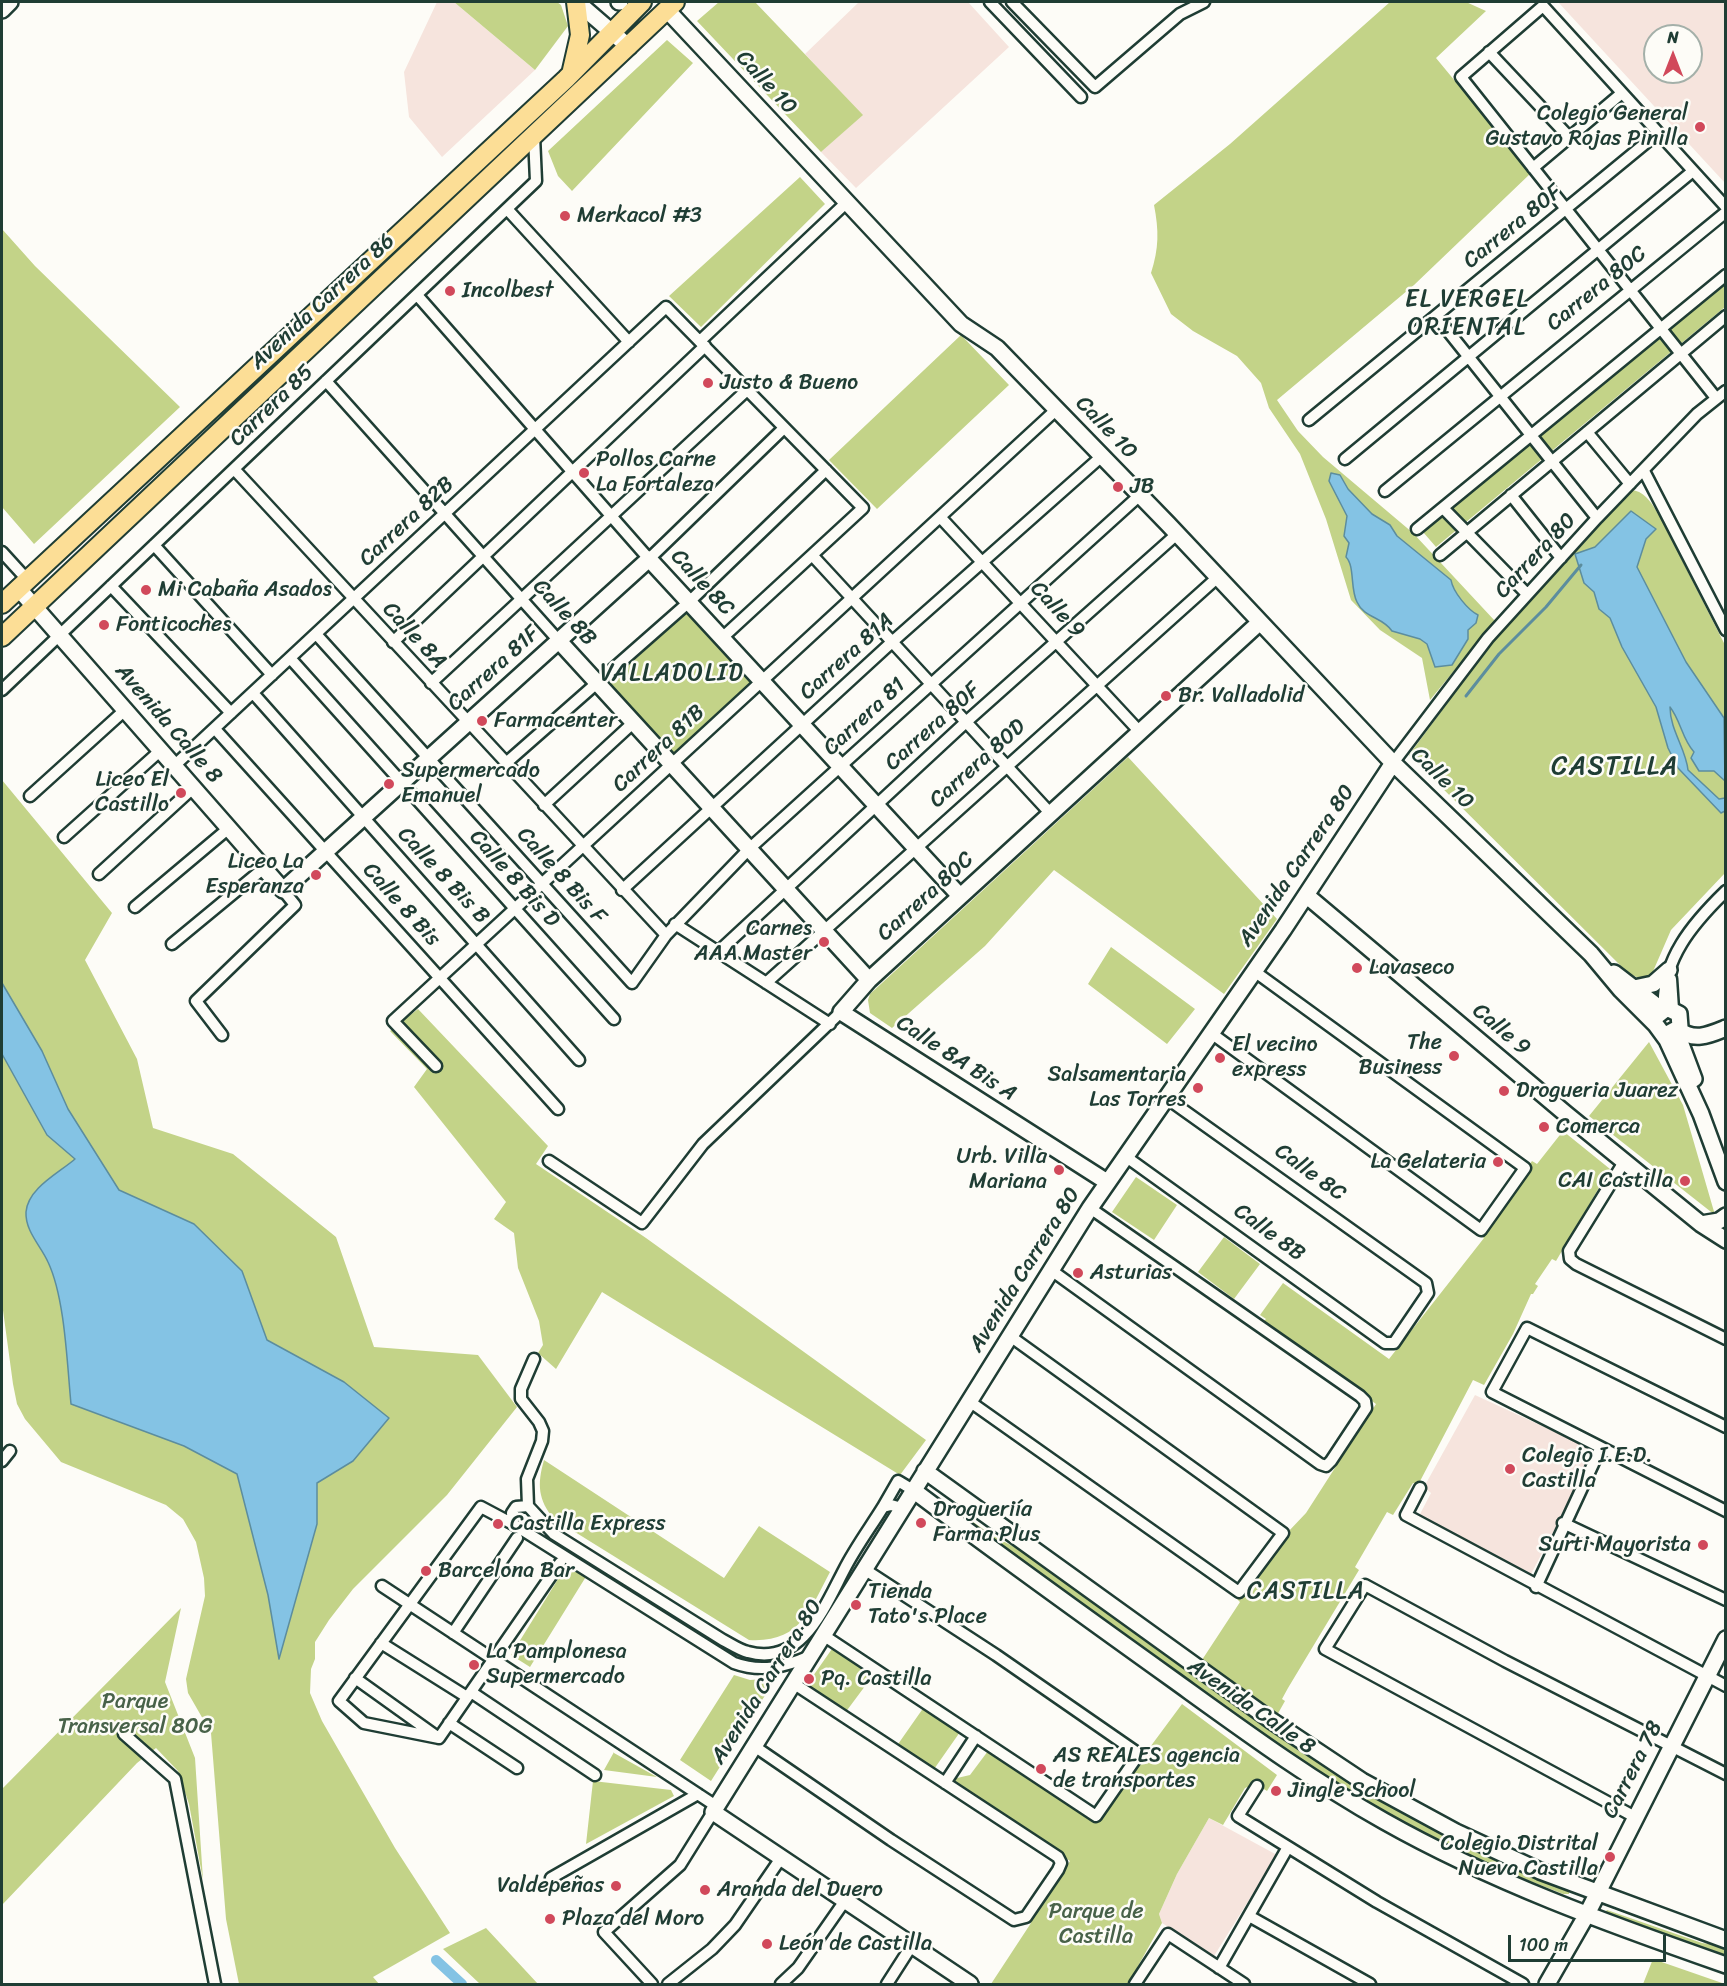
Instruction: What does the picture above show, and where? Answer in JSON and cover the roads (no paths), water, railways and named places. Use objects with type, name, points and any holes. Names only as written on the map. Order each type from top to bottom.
[{"type":"main road","points":[[571,74],[580,35],[577,2]]},
{"type":"main road","name":"Avenida Carrera 86","points":[[2,604],[571,74],[642,2]]},
{"type":"main road","name":"Avenida Carrera 86","points":[[2,637],[671,6]]},
{"type":"street","points":[[2,10],[10,2]]},
{"type":"street","points":[[577,2],[628,47]]},
{"type":"street","points":[[990,2],[1080,97]]},
{"type":"street","points":[[1012,2],[1095,87],[1180,14],[1204,2]]},
{"type":"street","name":"Calle 10","points":[[671,6],[847,202],[961,324],[997,348],[1178,534],[1393,763],[1591,954],[1634,988],[1666,1009]]},
{"type":"street","points":[[1721,395],[1681,353],[1461,77],[1543,6],[1725,207]]},
{"type":"street","points":[[1490,52],[1569,137]]},
{"type":"street","points":[[1533,168],[1622,93]]},
{"type":"street","name":"Carrera 80F","points":[[1309,420],[1658,133]]},
{"type":"street","name":"Carrera 85","points":[[2,690],[536,181],[534,136]]},
{"type":"street","points":[[1346,459],[1693,171]]},
{"type":"street","points":[[393,642],[572,472],[847,202]]},
{"type":"street","points":[[507,209],[629,342]]},
{"type":"street","name":"Carrera 80C","points":[[1385,491],[1725,212]]},
{"type":"street","points":[[1417,530],[1725,275]]},
{"type":"street","name":"Calle 8C","points":[[417,295],[536,428],[610,517],[960,896]]},
{"type":"street","name":"Carrera 82B","points":[[174,766],[666,307],[702,344]]},
{"type":"street","points":[[1436,316],[1597,518]]},
{"type":"street","points":[[1440,555],[1725,316]]},
{"type":"street","points":[[702,344],[863,508],[722,638]]},
{"type":"street","name":"Calle 8B","points":[[326,381],[482,557],[869,980]]},
{"type":"street","points":[[431,683],[747,390]]},
{"type":"street","name":"Carrera 80","points":[[1393,763],[1454,680],[1527,594],[1630,484],[1721,395]]},
{"type":"street","name":"Carrera 81B","points":[[436,1066],[393,1021],[1057,409]]},
{"type":"street","name":"Carrera 81F","points":[[283,890],[649,559],[784,428]]},
{"type":"street","points":[[1587,432],[1630,484]]},
{"type":"street","name":"Carrera 81A","points":[[622,890],[892,642],[1102,456]]},
{"type":"street","name":"Calle 8A","points":[[234,469],[622,890],[666,934]]},
{"type":"street","points":[[506,763],[689,602],[825,470]]},
{"type":"street","points":[[1644,471],[1725,630]]},
{"type":"street","name":"Carrera 81","points":[[632,983],[666,934],[750,849],[930,683],[1140,495]]},
{"type":"street","points":[[1511,495],[1561,558]]},
{"type":"street","points":[[1443,508],[1527,594]]},
{"type":"street","name":"Calle 9","points":[[941,518],[1140,732]]},
{"type":"street","name":"Carrera 80F","points":[[718,952],[966,722],[1178,534]]},
{"type":"street","points":[[154,545],[272,675]]},
{"type":"street","points":[[2,552],[22,574],[25,583]]},
{"type":"street","points":[[812,555],[1051,814]]},
{"type":"street","name":"Carrera 80D","points":[[766,983],[1006,765],[1218,577]]},
{"type":"street","name":"Avenida Calle 8","points":[[25,583],[34,607],[283,890]]},
{"type":"street","points":[[111,586],[231,713]]},
{"type":"street","points":[[2,597],[2,604]]},
{"type":"street","name":"Carrera 80C","points":[[549,1161],[642,1223],[703,1144],[830,1024],[869,980],[1260,622]]},
{"type":"street","name":"Calle 8 Bis F","points":[[316,634],[632,983]]},
{"type":"street","name":"Calle 8 Bis D","points":[[290,658],[614,1019]]},
{"type":"street","name":"Calle 8 Bis B","points":[[253,693],[363,818],[478,943],[579,1060]]},
{"type":"street","points":[[30,796],[125,710]]},
{"type":"street","points":[[544,805],[634,722]]},
{"type":"street","name":"Calle 8 Bis","points":[[214,729],[558,1109]]},
{"type":"street","points":[[64,837],[160,750]]},
{"type":"street","name":"Avenida Carrera 80","points":[[715,1809],[1090,1208],[1306,895],[1393,763]]},
{"type":"street","points":[[99,874],[193,788]]},
{"type":"street","points":[[135,907],[229,828]]},
{"type":"street","points":[[172,944],[264,868]]},
{"type":"street","points":[[222,1035],[196,1001],[295,905],[283,890]]},
{"type":"street","points":[[1725,891],[1684,936],[1670,967],[1665,987],[1666,1009],[1656,1019],[1684,1034],[1705,1036],[1725,1028]]},
{"type":"street","name":"Calle 9","points":[[1306,895],[1624,1162],[1701,1224],[1725,1240]]},
{"type":"street","points":[[675,924],[830,1024]]},
{"type":"street","name":"Calle 10","points":[[1591,954],[1621,990],[1671,1028]]},
{"type":"street","points":[[1634,988],[1653,984],[1670,967]]},
{"type":"street","points":[[1210,1033],[1481,1230],[1525,1168],[1254,971]]},
{"type":"street","points":[[1666,1009],[1679,1014],[1671,1028],[1725,1182]]},
{"type":"street","name":"Calle 8A Bis A","points":[[841,1012],[1107,1182]]},
{"type":"street","points":[[1671,1028],[1688,1056],[1701,1114]]},
{"type":"street","points":[[1688,1056],[1705,1036]]},
{"type":"street","name":"Calle 8C","points":[[1165,1097],[1428,1286],[1428,1293],[1394,1343],[1388,1344]]},
{"type":"street","name":"Calle 8B","points":[[1125,1156],[1270,1263],[1388,1344]]},
{"type":"street","points":[[1624,1162],[1569,1251],[1570,1258],[1576,1264],[1725,1339]]},
{"type":"street","points":[[1051,1270],[1192,1374],[1326,1466],[1366,1408],[1365,1401],[1360,1396],[1090,1208]]},
{"type":"street","points":[[1701,1224],[1719,1221],[1725,1216]]},
{"type":"street","points":[[1725,1427],[1527,1328],[1492,1392],[1725,1511]]},
{"type":"street","points":[[969,1401],[1239,1592],[1283,1533],[1010,1336]]},
{"type":"street","points":[[534,1359],[521,1389],[521,1399],[539,1422],[543,1431],[542,1441],[527,1479],[528,1506],[554,1534],[723,1640],[747,1652],[760,1654],[788,1649],[808,1632],[898,1481],[913,1490]]},
{"type":"street","points":[[1536,1587],[1563,1523],[1600,1449]]},
{"type":"street","points":[[2,1461],[10,1451]]},
{"type":"street","name":"Avenida Calle 8","points":[[925,1471],[1057,1568],[1328,1760],[1393,1799],[1456,1832],[1597,1894],[1725,1940]]},
{"type":"street","points":[[1420,1488],[1406,1515],[1536,1587],[1725,1686]]},
{"type":"street","name":"Avenida Calle 8","points":[[913,1490],[1197,1697],[1341,1796],[1416,1839],[1586,1916],[1725,1965]]},
{"type":"street","points":[[883,1507],[891,1505],[902,1508]]},
{"type":"street","points":[[513,1524],[512,1513],[516,1507],[528,1506]]},
{"type":"street","points":[[439,1738],[364,1723],[339,1701],[481,1508],[513,1524],[734,1663],[762,1670],[794,1663],[810,1656]]},
{"type":"street","points":[[1563,1523],[1725,1600]]},
{"type":"street","points":[[453,1633],[517,1538]]},
{"type":"street","points":[[439,1738],[560,1563]]},
{"type":"street","points":[[823,1635],[1096,1816],[1139,1754],[996,1655],[864,1569]]},
{"type":"street","points":[[1635,1817],[1325,1649],[1365,1585],[1725,1774]]},
{"type":"street","points":[[382,1586],[698,1794],[715,1809],[844,1902],[970,1984]]},
{"type":"street","name":"Carrera 78","points":[[1547,1984],[1586,1916],[1725,1639]]},
{"type":"street","points":[[381,1643],[469,1695],[595,1775]]},
{"type":"street","points":[[355,1678],[439,1738]]},
{"type":"street","points":[[754,1746],[891,1840],[1014,1920],[1026,1917],[1061,1863],[1058,1857],[793,1683]]},
{"type":"street","points":[[449,1723],[517,1768]]},
{"type":"street","points":[[124,1734],[174,1779],[215,1984]]},
{"type":"street","points":[[945,1783],[976,1736]]},
{"type":"street","points":[[1257,1786],[1238,1816],[1377,1902],[1523,1984]]},
{"type":"street","points":[[551,1878],[698,1794]]},
{"type":"street","points":[[652,1984],[604,1932],[680,1865],[715,1809]]},
{"type":"street","points":[[1219,1968],[1288,1847]]},
{"type":"street","points":[[668,1984],[712,1949],[735,1925],[781,1857]]},
{"type":"street","points":[[781,1984],[798,1968],[844,1902]]},
{"type":"street","points":[[1249,1916],[1370,1984]]},
{"type":"street","points":[[1135,1984],[1168,1934],[1244,1984]]},
{"type":"street","points":[[887,1984],[912,1945]]},
{"type":"water","points":[[1331,473],[1340,475],[1348,489],[1372,514],[1390,525],[1397,536],[1451,580],[1462,600],[1478,615],[1476,623],[1468,630],[1468,639],[1452,665],[1435,667],[1427,644],[1420,639],[1392,631],[1360,607],[1355,597],[1351,566],[1346,557],[1349,543],[1344,536],[1347,516],[1329,481]]},
{"type":"water","points":[[1631,511],[1656,529],[1646,539],[1637,567],[1686,662],[1724,718],[1725,781],[1714,771],[1699,771],[1691,758],[1694,752],[1670,707],[1688,770],[1719,799],[1725,798],[1725,811],[1721,813],[1678,768],[1668,748],[1656,707],[1622,647],[1610,618],[1599,609],[1594,592],[1584,583],[1575,554],[1595,547]]},
{"type":"water","points":[[2,983],[42,1051],[68,1109],[119,1190],[194,1224],[242,1271],[267,1340],[344,1382],[389,1418],[353,1461],[317,1483],[317,1524],[279,1659],[268,1595],[237,1474],[184,1446],[71,1404],[62,1312],[58,1294],[48,1262],[28,1226],[26,1212],[28,1203],[38,1188],[75,1159],[47,1135],[2,1054]]},
{"type":"waterway","points":[[1466,696],[1499,654],[1546,607],[1581,565]]},
{"type":"waterway","points":[[436,1960],[462,1984]]},
{"type":"place","name":"Colegio General Gustavo Rojas Pinilla","points":[[1700,127]]},
{"type":"place","name":"Merkacol #3","points":[[565,216]]},
{"type":"place","name":"Incolbest","points":[[450,291]]},
{"type":"place","name":"Justo & Bueno","points":[[708,383]]},
{"type":"place","name":"Pollos Carne La Fortaleza","points":[[584,473]]},
{"type":"place","name":"JB","points":[[1118,487]]},
{"type":"place","name":"Mi Cabaña Asados","points":[[146,590]]},
{"type":"place","name":"Fonticoches","points":[[104,625]]},
{"type":"place","name":"Br. Valladolid","points":[[1166,696]]},
{"type":"place","name":"Farmacenter","points":[[482,721]]},
{"type":"place","name":"Supermercado Emanuel","points":[[389,784]]},
{"type":"place","name":"Liceo El Castillo","points":[[181,793]]},
{"type":"place","name":"Liceo La Esperanza","points":[[316,875]]},
{"type":"place","name":"Carnes AAA Master","points":[[824,942]]},
{"type":"place","name":"Lavaseco","points":[[1357,968]]},
{"type":"place","name":"The Business","points":[[1454,1056]]},
{"type":"place","name":"El vecino express","points":[[1220,1058]]},
{"type":"place","name":"Salsamentaria Las Torres","points":[[1198,1088]]},
{"type":"place","name":"Drogueria Juarez","points":[[1504,1091]]},
{"type":"place","name":"Comerca","points":[[1544,1127]]},
{"type":"place","name":"La Gelateria","points":[[1498,1162]]},
{"type":"place","name":"Urb. Villa Mariana","points":[[1059,1170]]},
{"type":"place","name":"CAI Castilla","points":[[1685,1181]]},
{"type":"place","name":"Asturias","points":[[1078,1273]]},
{"type":"place","name":"Colegio I.E.D. Castilla","points":[[1510,1469]]},
{"type":"place","name":"Drogueriía Farma Plus","points":[[921,1523]]},
{"type":"place","name":"Castilla Express","points":[[498,1524]]},
{"type":"place","name":"Surti Mayorista","points":[[1703,1545]]},
{"type":"place","name":"Barcelona Bar","points":[[426,1571]]},
{"type":"place","name":"Tienda Tato's Place","points":[[856,1605]]},
{"type":"place","name":"La Pamplonesa Supermercado","points":[[474,1665]]},
{"type":"place","name":"Pq. Castilla","points":[[809,1679]]},
{"type":"place","name":"AS REALES agencia de transportes","points":[[1041,1769]]},
{"type":"place","name":"Jingle School","points":[[1276,1791]]},
{"type":"place","name":"Colegio Distrital Nueva Castilla","points":[[1610,1857]]},
{"type":"place","name":"Valdepeñas","points":[[616,1886]]},
{"type":"place","name":"Aranda del Duero","points":[[705,1890]]},
{"type":"place","name":"Plaza del Moro","points":[[550,1919]]},
{"type":"place","name":"León de Castilla","points":[[767,1944]]},
{"type":"district","name":"EL VERGEL ORIENTAL","points":[[1467,314]]},
{"type":"district","name":"VALLADOLID","points":[[672,674]]},
{"type":"district","name":"CASTILLA","points":[[1615,767]]},
{"type":"district","name":"CASTILLA","points":[[1306,1592]]},
{"type":"park label","name":"Parque Transversal 80G","points":[[135,1715]]},
{"type":"park label","name":"Parque de Castilla","points":[[1096,1925]]}]
